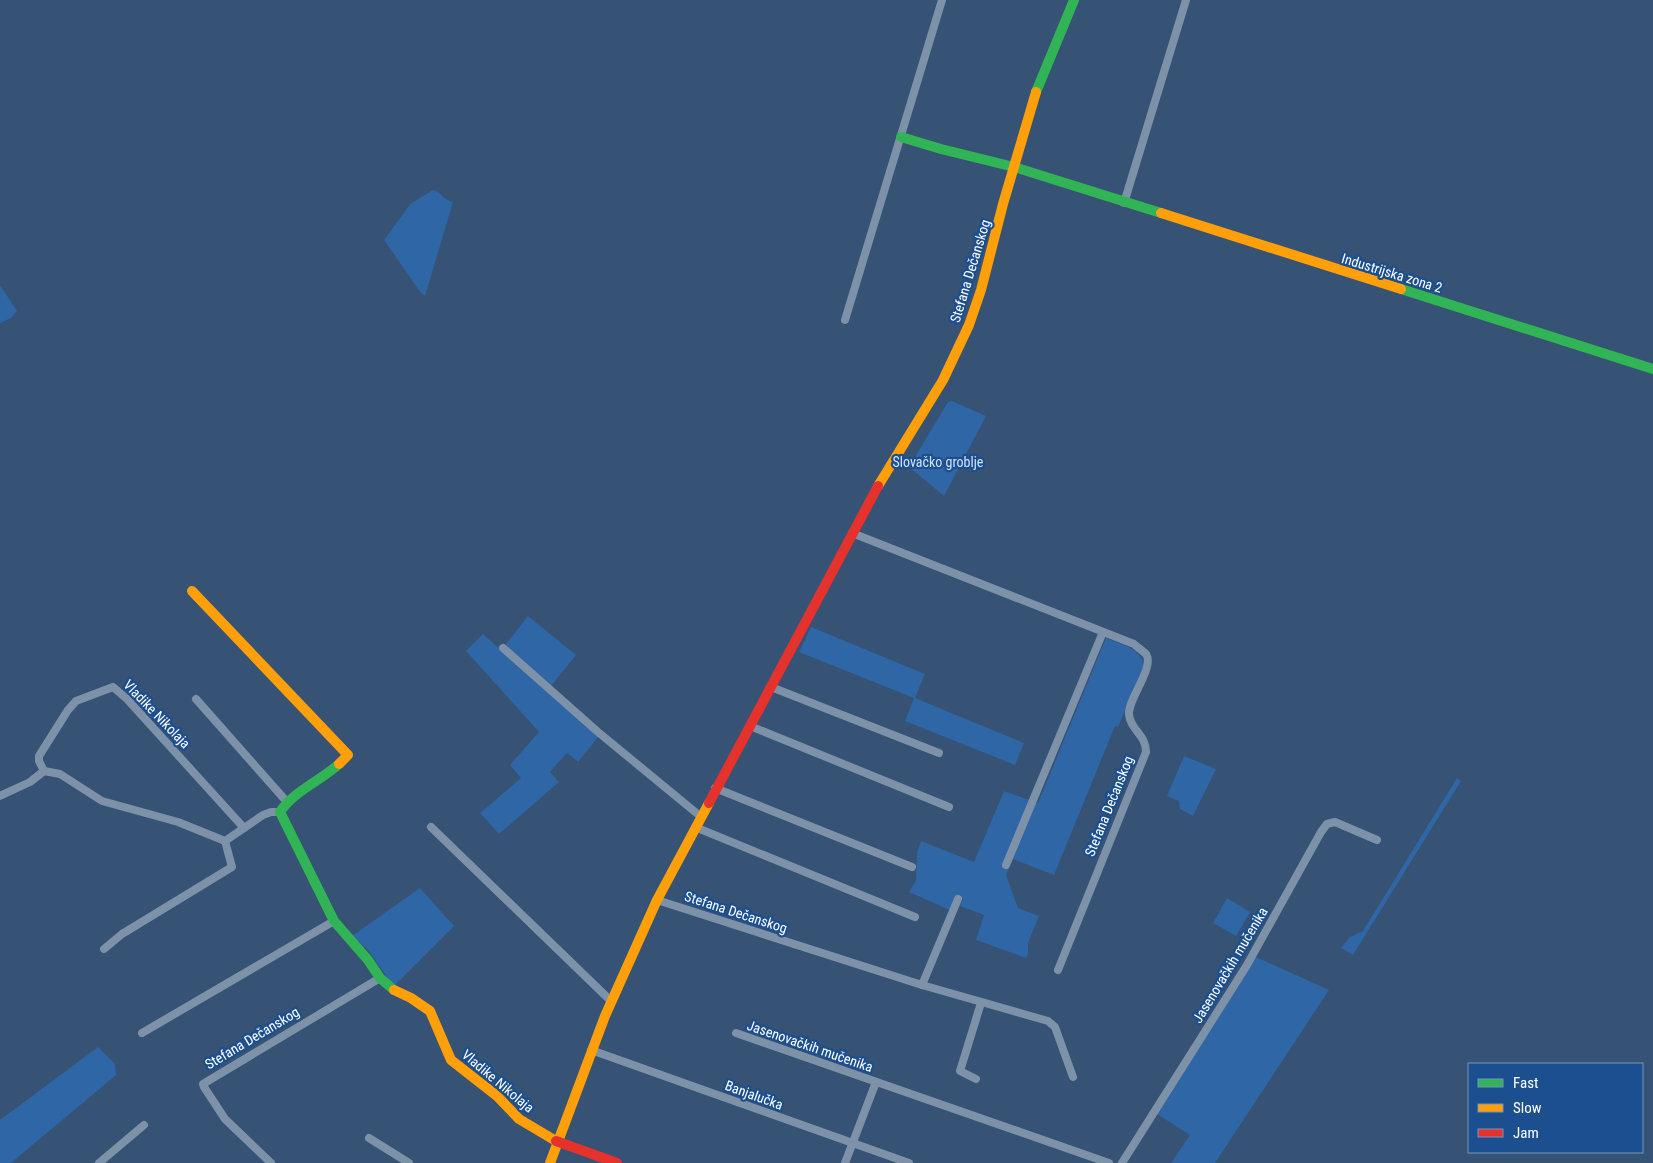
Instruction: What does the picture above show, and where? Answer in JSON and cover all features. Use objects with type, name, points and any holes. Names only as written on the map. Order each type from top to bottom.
[{"type":"street","points":[[845,320],[942,0]]},
{"type":"street","name":"Stefana Dečanskog","points":[[550,1163],[611,1000],[657,900],[852,533],[881,481],[943,380],[969,325],[981,290],[1030,108],[1041,77],[1074,0]]},
{"type":"street","points":[[1124,203],[1186,0]]},
{"type":"street","name":"Industrijska zona 2","points":[[901,137],[1014,167],[1653,369]]},
{"type":"street","points":[[852,533],[1104,632],[1006,865]]},
{"type":"street","points":[[192,591],[348,755],[330,772],[287,802],[280,812],[271,812],[263,815],[225,841]]},
{"type":"street","name":"Stefana Dečanskog","points":[[1058,970],[1146,752],[1146,743],[1130,722],[1128,711],[1148,664],[1146,654],[1134,644],[1104,632]]},
{"type":"street","points":[[503,648],[598,732],[700,816]]},
{"type":"street","name":"Vladike Nikolaja","points":[[44,771],[39,756],[68,710],[79,699],[113,687],[127,699],[244,828]]},
{"type":"street","points":[[771,687],[939,753]]},
{"type":"street","points":[[196,699],[287,802]]},
{"type":"street","points":[[750,726],[949,807]]},
{"type":"street","points":[[0,796],[30,782],[44,771],[60,774],[102,801],[178,822],[225,841]]},
{"type":"street","points":[[715,788],[912,867]]},
{"type":"street","name":"Vladike Nikolaja","points":[[280,812],[334,921],[368,960],[380,978],[393,990],[411,998],[430,1011],[451,1060],[497,1096],[519,1119],[558,1142],[616,1163]]},
{"type":"street","name":"Jasenovačkih mučenika","points":[[1122,1163],[1247,965],[1327,824],[1335,822],[1377,840]]},
{"type":"street","points":[[431,827],[611,1000]]},
{"type":"street","points":[[695,827],[915,917]]},
{"type":"street","points":[[104,949],[122,934],[232,867],[225,841]]},
{"type":"street","points":[[922,985],[958,899]]},
{"type":"street","name":"Stefana Dečanskog","points":[[657,900],[922,985],[1048,1022],[1055,1027],[1073,1077]]},
{"type":"street","points":[[142,1033],[334,921]]},
{"type":"street","name":"Stefana Dečanskog","points":[[268,1162],[225,1119],[203,1084],[380,978]]},
{"type":"street","points":[[976,1078],[960,1071],[981,1003]]},
{"type":"street","name":"Jasenovačkih mučenika","points":[[736,1033],[1109,1163]]},
{"type":"street","name":"Banjalučka","points":[[591,1050],[909,1163]]},
{"type":"street","name":"Jasenovačkih mučenika","points":[[845,1163],[876,1082]]},
{"type":"street","points":[[98,1163],[144,1125]]},
{"type":"street","points":[[369,1138],[409,1163]]},
{"type":"green space","points":[[433,190],[453,202],[425,296],[418,289],[384,240],[411,203]]},
{"type":"green space","points":[[0,285],[17,311],[11,318],[0,323]]},
{"type":"green space","name":"Slovačko groblje","points":[[952,401],[986,416],[944,496],[909,467],[948,402]]},
{"type":"green space","points":[[528,616],[576,655],[551,686],[505,645]]},
{"type":"green space","points":[[811,627],[925,674],[915,698],[1024,743],[1015,765],[905,721],[914,698],[799,652]]},
{"type":"green space","points":[[483,634],[599,736],[578,762],[567,753],[550,772],[559,782],[499,834],[480,813],[521,778],[510,765],[539,732],[466,651]]},
{"type":"green space","points":[[1106,638],[1135,651],[1144,666],[1118,727],[1115,726],[1054,875],[1013,859],[1006,875],[1018,908],[1039,916],[1028,943],[1026,958],[976,940],[984,915],[960,906],[963,899],[957,896],[950,910],[909,892],[916,881],[917,853],[921,841],[974,862],[1004,791],[1038,803]]},
{"type":"green space","points":[[1184,756],[1216,769],[1193,816],[1180,809],[1179,801],[1167,796]]},
{"type":"green space","points":[[1457,778],[1461,781],[1353,955],[1341,948],[1350,937],[1363,931]]},
{"type":"green space","points":[[420,888],[454,926],[395,985],[391,983],[368,950],[352,936]]},
{"type":"green space","points":[[1227,898],[1250,912],[1236,936],[1213,923]]},
{"type":"green space","points":[[1256,957],[1329,990],[1215,1163],[1171,1163],[1190,1135],[1157,1114]]},
{"type":"green space","points":[[98,1047],[115,1064],[116,1075],[11,1163],[0,1163],[0,1120]]},
{"type":"traffic: fast","points":[[1036,92],[1074,0]]},
{"type":"traffic: fast","points":[[901,137],[1014,167],[1161,213]]},
{"type":"traffic: fast","points":[[1401,289],[1653,369]]},
{"type":"traffic: fast","points":[[339,764],[292,798],[280,812],[334,921],[368,960],[380,978],[394,990]]},
{"type":"traffic: slow","points":[[878,486],[943,380],[969,325],[981,290],[1003,204],[1036,92]]},
{"type":"traffic: slow","points":[[1161,213],[1401,289]]},
{"type":"traffic: slow","points":[[192,591],[348,755],[339,764]]},
{"type":"traffic: slow","points":[[550,1163],[605,1016],[657,900],[709,803]]},
{"type":"traffic: slow","points":[[394,990],[411,998],[430,1011],[451,1060],[497,1096],[519,1119],[556,1141]]},
{"type":"traffic: jam","points":[[709,803],[878,486]]},
{"type":"traffic: jam","points":[[556,1141],[617,1163]]}]
